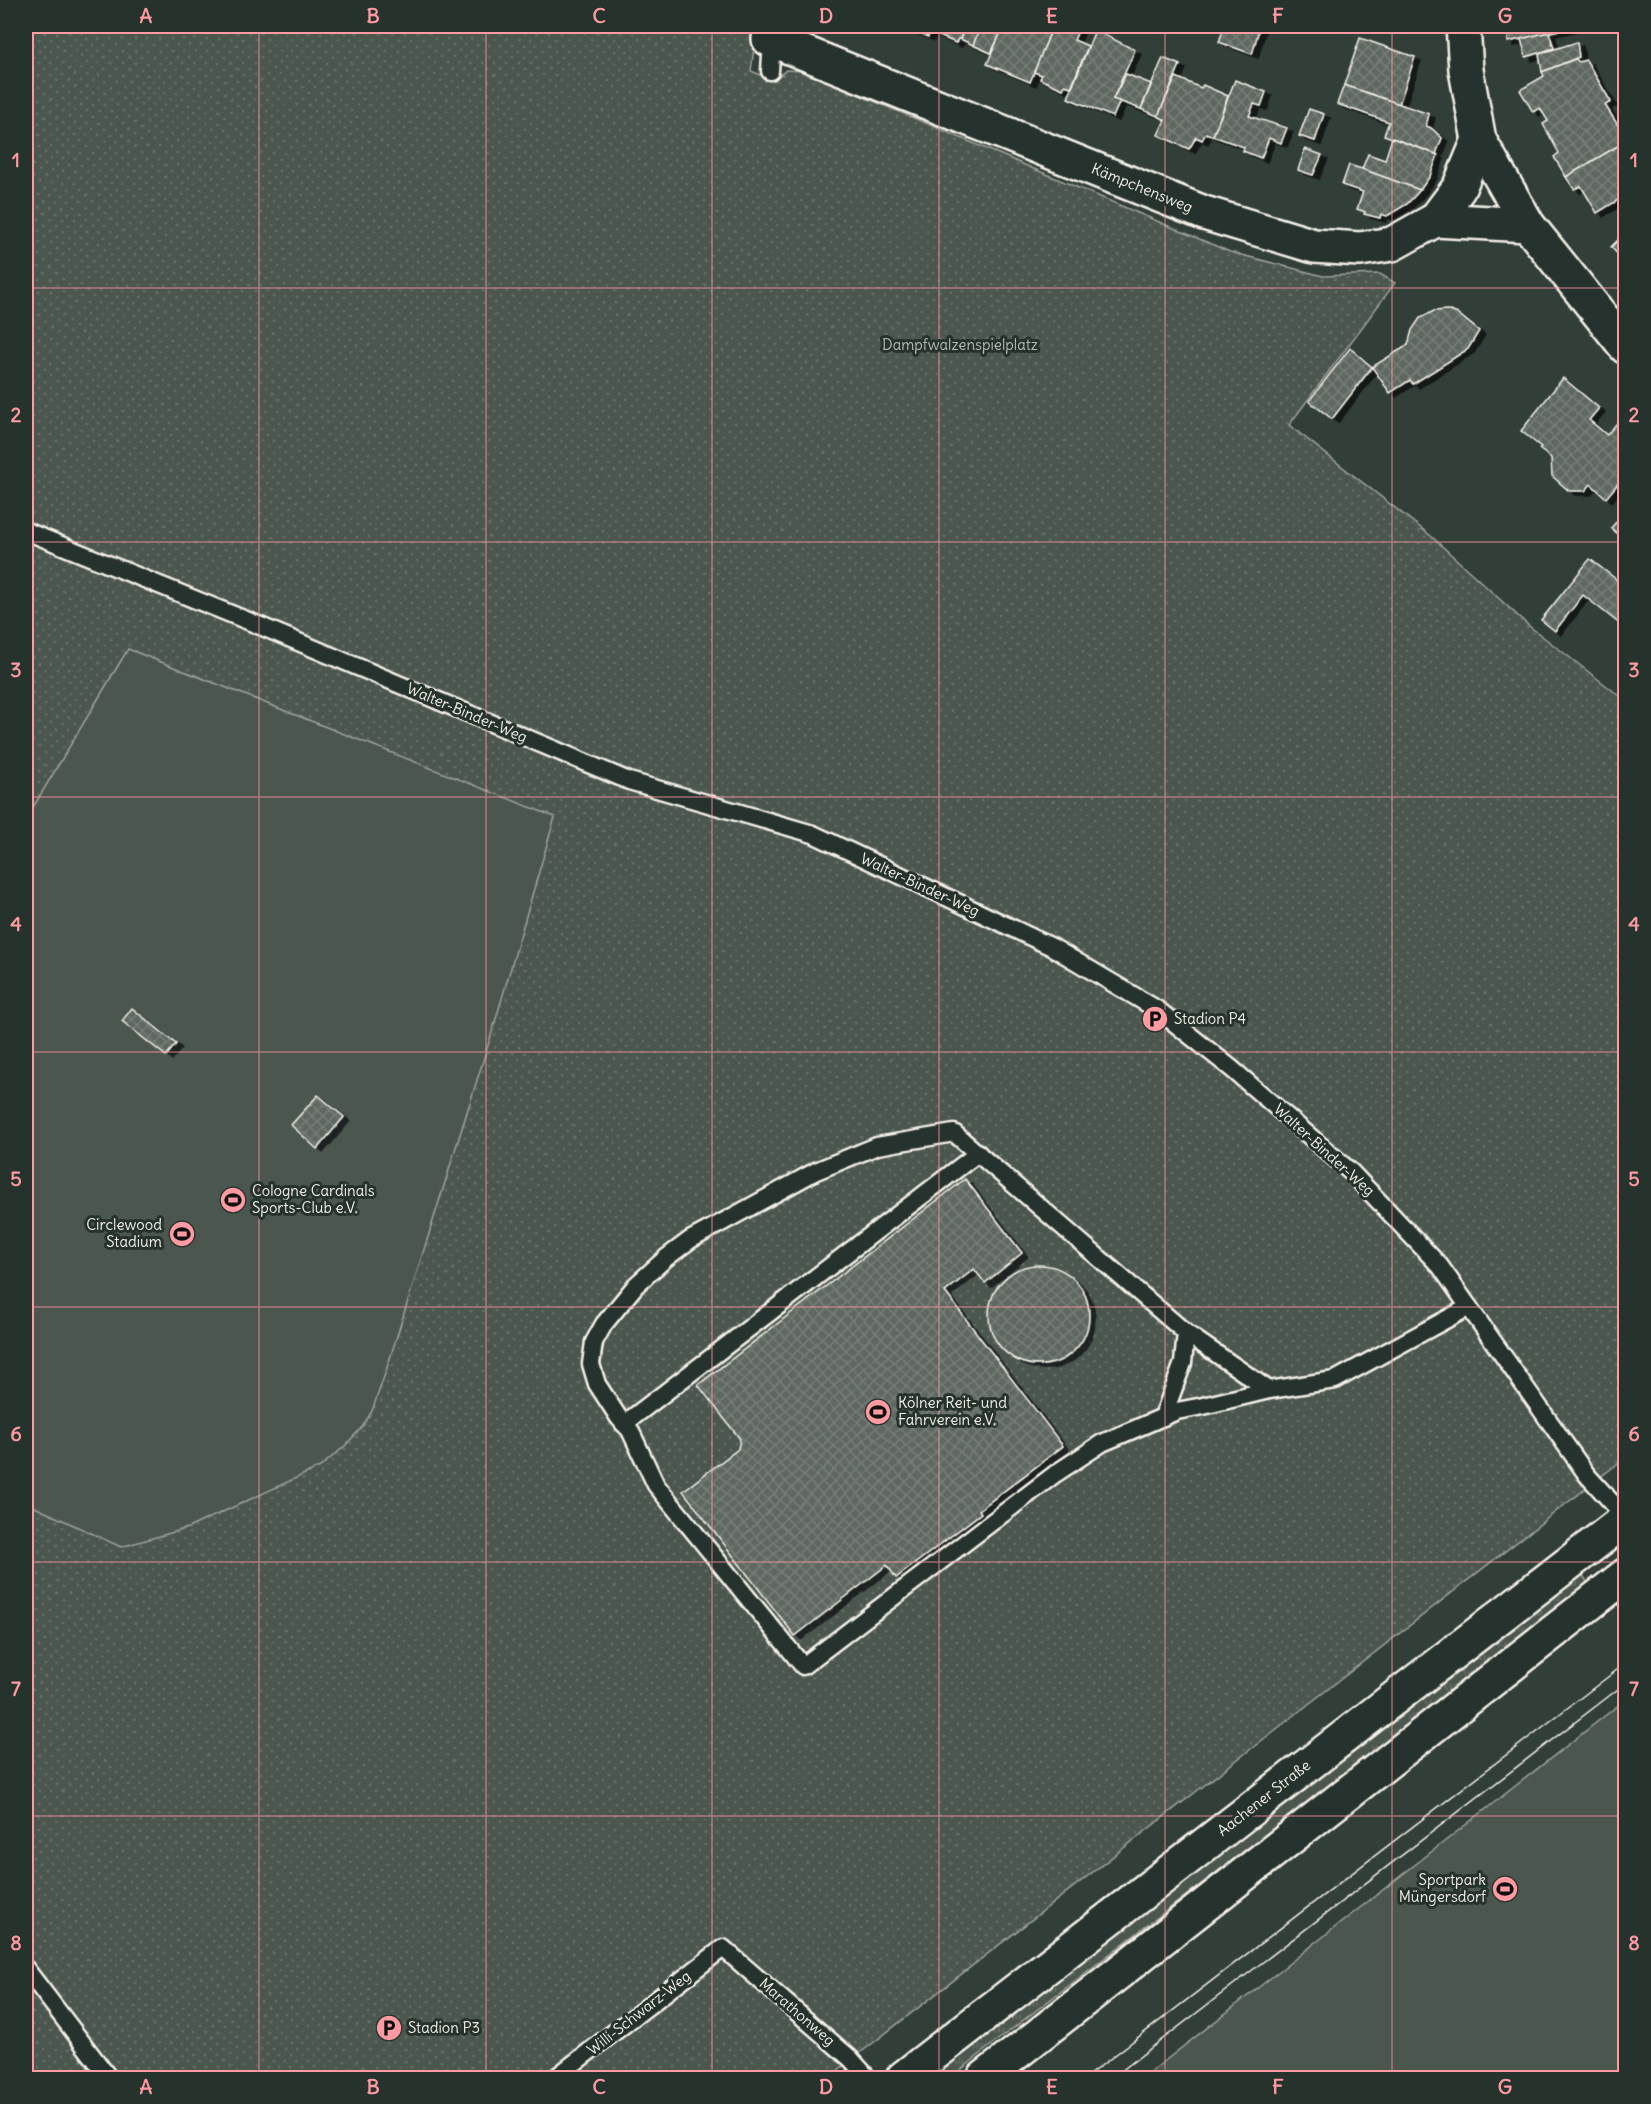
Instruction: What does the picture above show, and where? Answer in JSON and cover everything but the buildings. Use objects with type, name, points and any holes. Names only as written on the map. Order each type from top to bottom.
[{"type":"main road","points":[[1463,26],[1466,70],[1479,140],[1528,225],[1626,347]]},
{"type":"main road","name":"Kämpchensweg","points":[[771,44],[1204,213],[1314,246],[1360,249],[1392,244],[1435,220],[1459,188],[1479,140]]},
{"type":"main road","points":[[1435,220],[1528,225]]},
{"type":"main road","name":"Aachener Straße","points":[[903,2079],[1626,1518]]},
{"type":"main road","points":[[984,2079],[1625,1577]]},
{"type":"lane","name":"Walter-Binder-Weg","points":[[26,531],[629,781],[813,834],[1052,947],[1158,1010],[1232,1069],[1343,1164],[1440,1266],[1587,1475],[1626,1518]]},
{"type":"lane","points":[[1269,1390],[1186,1333],[954,1133],[877,1146],[816,1171],[690,1240],[666,1258],[636,1286],[604,1324],[594,1342],[591,1364],[597,1384],[630,1430],[656,1485],[803,1666],[1055,1474],[1102,1443],[1177,1411],[1269,1390],[1335,1380],[1469,1307]]},
{"type":"lane","points":[[624,1424],[978,1153]]},
{"type":"lane","points":[[1163,1417],[1183,1363],[1186,1333]]},
{"type":"lane","name":"Willi-Schwarz-Weg","points":[[555,2079],[723,1948]]},
{"type":"lane","name":"Marathonweg","points":[[723,1948],[851,2060],[868,2079]]},
{"type":"lane","points":[[26,1969],[109,2079]]},
{"type":"green space","name":"Dampfwalzenspielplatz","points":[[26,26],[750,26],[756,32],[751,71],[774,80],[786,70],[803,71],[1230,252],[1323,276],[1380,274],[1395,283],[1289,425],[1431,536],[1529,626],[1625,700],[1625,1458],[828,2078],[26,2078]]},
{"type":"green space","name":"Cologne Cardinals Sports-Club e.V.","points":[[128,649],[555,817],[493,1029],[372,1411],[363,1426],[345,1446],[320,1467],[188,1528],[121,1547],[26,1503],[26,819]]},
{"type":"green space","points":[[1578,1568],[1590,1586],[951,2078],[918,2078]]},
{"type":"green space","name":"Sportpark Müngersdorf","points":[[1625,1700],[1625,2078],[1143,2078]]},
{"type":"tram line","points":[[1085,2078],[1626,1663]]},
{"type":"tram line","points":[[1112,2078],[1626,1683]]},
{"type":"place","name":"Stadion P4","points":[[1155,1019]]},
{"type":"place","name":"Cologne Cardinals Sports-Club e.V.","points":[[233,1200]]},
{"type":"place","name":"Circlewood Stadium","points":[[182,1234]]},
{"type":"place","name":"Kölner Reit- und Fahrverein e.V.","points":[[878,1412]]},
{"type":"place","name":"Sportpark Müngersdorf","points":[[1505,1889]]},
{"type":"place","name":"Stadion P3","points":[[389,2028]]}]
